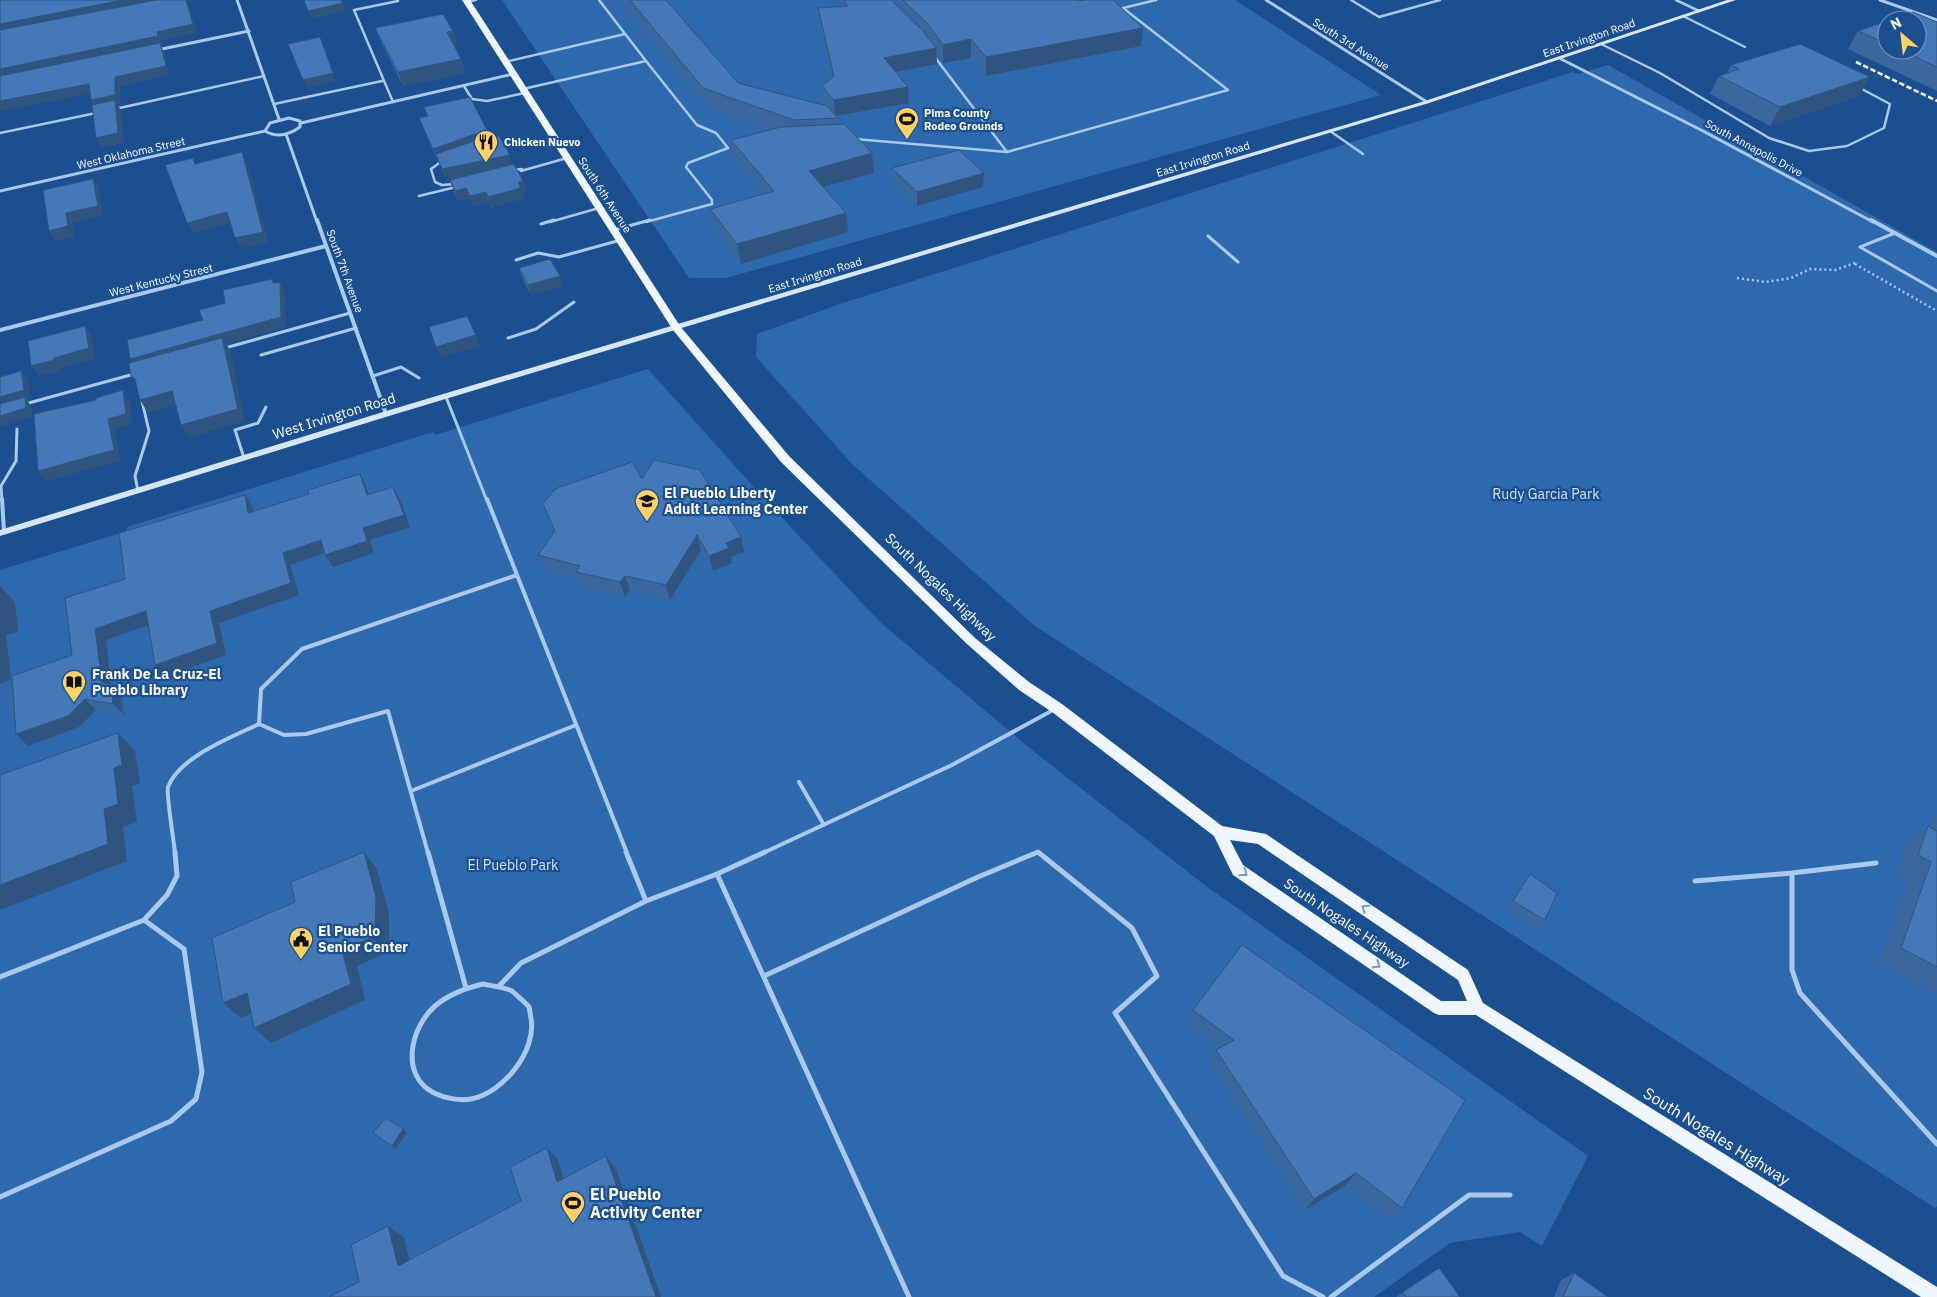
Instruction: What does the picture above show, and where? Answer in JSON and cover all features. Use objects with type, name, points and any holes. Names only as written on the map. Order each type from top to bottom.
[{"type":"main road","name":"East Irvington Road","points":[[676,328],[1427,102],[1733,0]]},
{"type":"main road","name":"South 6th Avenue","points":[[467,1],[676,328]]},
{"type":"main road","name":"West Irvington Road","points":[[2,533],[386,414],[676,328]]},
{"type":"main road","name":"South Nogales Highway","points":[[676,328],[785,459],[971,641],[1024,686],[1057,708],[1219,832],[1238,870],[1439,1008],[1478,1008],[1937,1296]]},
{"type":"main road","name":"South Nogales Highway","points":[[1219,832],[1261,838],[1463,974],[1478,1008]]},
{"type":"street","points":[[237,0],[279,119]]},
{"type":"street","name":"South 3rd Avenue","points":[[1266,0],[1427,102]]},
{"type":"street","points":[[1880,0],[1937,20]]},
{"type":"street","points":[[153,51],[249,31]]},
{"type":"street","name":"South Annapolis Drive","points":[[1560,58],[1665,110],[1937,256]]},
{"type":"street","points":[[301,123],[298,129],[286,134],[270,134],[265,131],[266,126],[279,119],[294,118],[301,123],[513,74]]},
{"type":"street","name":"West Oklahoma Street","points":[[0,191],[265,131]]},
{"type":"street","name":"South 7th Avenue","points":[[286,134],[386,414]]},
{"type":"street","name":"West Kentucky Street","points":[[0,330],[326,246]]},
{"type":"lane","points":[[467,1],[476,0]]},
{"type":"lane","points":[[599,0],[697,125],[706,126],[720,137],[728,148],[696,159],[688,163],[686,167],[712,200],[712,204],[614,230]]},
{"type":"lane","points":[[1123,8],[1156,0]]},
{"type":"lane","points":[[1351,0],[1379,17],[1440,0]]},
{"type":"lane","points":[[1676,0],[1699,11]]},
{"type":"lane","points":[[393,102],[382,81],[354,10],[398,1]]},
{"type":"lane","points":[[847,140],[1007,152],[1228,90],[1117,5]]},
{"type":"lane","points":[[1683,16],[1745,47]]},
{"type":"lane","points":[[506,62],[626,34]]},
{"type":"lane","points":[[1603,44],[1660,73],[1769,138],[1809,151],[1847,146],[1884,128],[1890,104],[1850,83]]},
{"type":"lane","points":[[931,52],[1007,152]]},
{"type":"lane","points":[[464,86],[472,99],[487,102],[646,61]]},
{"type":"lane","points":[[113,109],[264,76]]},
{"type":"lane","points":[[274,104],[382,81]]},
{"type":"lane","points":[[0,133],[104,111]]},
{"type":"lane","points":[[1330,131],[1363,154]]},
{"type":"lane","points":[[505,172],[568,158]]},
{"type":"lane","points":[[444,159],[431,169],[435,182],[442,185],[462,182]]},
{"type":"lane","points":[[512,173],[522,169]]},
{"type":"lane","points":[[420,196],[456,187]]},
{"type":"lane","points":[[541,224],[600,208]]},
{"type":"lane","points":[[1894,233],[1860,247],[1937,291]]},
{"type":"lane","points":[[1208,236],[1238,262]]},
{"type":"lane","points":[[516,260],[538,253],[559,257],[620,240]]},
{"type":"lane","points":[[508,338],[536,330],[574,302]]},
{"type":"lane","points":[[220,350],[350,313]]},
{"type":"lane","points":[[260,355],[356,328]]},
{"type":"lane","points":[[373,376],[401,367],[419,378]]},
{"type":"lane","points":[[19,406],[134,374]]},
{"type":"lane","points":[[446,397],[646,901]]},
{"type":"lane","points":[[138,491],[135,476],[149,431],[142,400]]},
{"type":"lane","points":[[244,458],[235,430],[258,423],[266,407]]},
{"type":"lane","points":[[2,533],[1,486],[16,462],[17,429]]},
{"type":"lane","points":[[259,724],[261,689],[302,649],[516,575]]},
{"type":"lane","points":[[500,985],[521,963],[646,901],[717,874],[952,765],[1057,708]]},
{"type":"lane","points":[[0,977],[144,920],[168,895],[177,876],[168,788],[181,768],[211,747],[259,724],[284,735],[306,734],[388,711],[466,988]]},
{"type":"lane","points":[[411,791],[576,725]]},
{"type":"lane","points":[[800,782],[824,824]]},
{"type":"lane","points":[[764,976],[978,877],[1038,852],[1132,928],[1157,976],[1114,1013],[1283,1276],[1323,1297]]},
{"type":"lane","points":[[1695,881],[1792,873],[1876,863]]},
{"type":"lane","points":[[1792,873],[1792,970],[1800,993],[1937,1144]]},
{"type":"lane","points":[[717,874],[909,1297]]},
{"type":"lane","points":[[0,1197],[171,1120],[196,1099],[202,1072],[184,949],[144,920]]},
{"type":"lane","points":[[483,984],[500,985],[516,992],[527,1004],[533,1021],[532,1039],[525,1058],[511,1076],[493,1090],[472,1098],[452,1100],[433,1094],[420,1083],[412,1067],[412,1048],[418,1029],[430,1012],[447,997],[466,988],[483,984]]},
{"type":"lane","points":[[1331,1297],[1469,1195],[1510,1195]]},
{"type":"path","points":[[1737,278],[1766,282],[1792,278],[1810,269],[1835,270],[1856,263],[1937,311]]},
{"type":"green space","name":"Pima County Rodeo Grounds","points":[[502,0],[1235,0],[1381,95],[726,278],[689,278]]},
{"type":"green space","name":"Rudy Garcia Park","points":[[1608,65],[1937,252],[1937,1206],[1935,1208],[1035,626],[852,464],[756,357],[757,334],[840,304],[1573,72],[1578,74]]},
{"type":"green space","name":"El Pueblo Park","points":[[648,369],[768,503],[882,624],[1037,754],[1206,886],[1588,1156],[1542,1246],[1520,1232],[1450,1243],[1374,1297],[0,1297],[0,570],[127,531],[127,527],[433,432],[435,435]]},
{"type":"building","points":[[0,0],[123,0],[0,24]]},
{"type":"building","points":[[156,0],[186,0],[193,24],[157,32],[158,36],[0,69],[0,30]]},
{"type":"building","points":[[304,0],[341,0],[343,3],[308,11]]},
{"type":"building","points":[[630,0],[666,0],[738,83],[827,106],[838,118],[794,120],[703,88]]},
{"type":"building","points":[[844,0],[891,0],[922,30],[936,48],[884,58],[908,87],[834,100],[822,86],[834,76],[818,8],[848,6]]},
{"type":"building","points":[[903,0],[1113,0],[1143,28],[986,57],[971,39],[943,45],[927,23]]},
{"type":"building","points":[[443,14],[453,31],[447,32],[461,59],[398,72],[375,28]]},
{"type":"building","points":[[1927,18],[1937,22],[1937,67],[1922,60],[1927,60]]},
{"type":"building","points":[[1877,24],[1877,40],[1858,31]]},
{"type":"building","points":[[320,37],[333,73],[303,80],[288,44]]},
{"type":"building","points":[[160,43],[166,66],[115,77],[115,95],[91,100],[89,84],[0,101],[0,76]]},
{"type":"building","points":[[1800,44],[1870,77],[1780,107],[1719,76],[1739,69],[1731,65]]},
{"type":"building","points":[[470,97],[491,138],[499,136],[510,155],[442,169],[436,154],[477,140],[479,135],[475,134],[433,149],[419,118],[428,116],[424,107]]},
{"type":"building","points":[[115,100],[118,133],[96,138],[92,105]]},
{"type":"building","points":[[844,124],[872,153],[809,171],[846,213],[737,244],[710,209],[774,191],[731,140],[781,127]]},
{"type":"building","points":[[959,150],[984,173],[917,192],[892,168]]},
{"type":"building","points":[[242,152],[263,232],[235,238],[227,212],[187,223],[165,165],[193,158],[195,164]]},
{"type":"building","points":[[514,164],[523,181],[518,182],[521,188],[488,197],[486,192],[470,196],[466,188],[455,191],[450,180]]},
{"type":"building","points":[[93,179],[98,206],[66,213],[68,226],[49,231],[43,190]]},
{"type":"building","points":[[550,259],[560,276],[528,285],[519,268]]},
{"type":"building","points":[[272,279],[273,283],[280,282],[281,317],[130,359],[127,340],[203,320],[199,310],[225,303],[223,290]]},
{"type":"building","points":[[467,316],[476,335],[436,347],[429,327]]},
{"type":"building","points":[[85,326],[89,348],[31,366],[28,341]]},
{"type":"building","points":[[222,338],[238,409],[181,425],[172,391],[140,400],[135,379],[131,376],[129,363]]},
{"type":"building","points":[[21,371],[24,390],[0,397],[0,377]]},
{"type":"building","points":[[123,390],[126,414],[108,419],[114,450],[38,471],[34,414],[96,400],[96,398]]},
{"type":"building","points":[[25,397],[26,408],[0,416],[0,404]]},
{"type":"building","points":[[654,460],[700,470],[741,537],[726,543],[729,548],[709,556],[697,535],[666,585],[625,576],[620,582],[576,572],[580,566],[538,555],[555,531],[543,504],[555,489],[632,462],[642,479]]},
{"type":"building","points":[[360,474],[367,495],[393,487],[404,515],[363,528],[367,541],[325,555],[321,540],[283,553],[291,583],[210,611],[217,643],[155,665],[146,611],[95,629],[102,683],[110,684],[113,704],[85,699],[68,716],[16,734],[12,676],[72,655],[65,598],[125,579],[119,533],[245,495],[248,513],[309,494],[308,490]]},
{"type":"building","points":[[118,733],[122,765],[114,768],[118,804],[104,809],[108,844],[0,885],[0,775]]},
{"type":"building","points":[[1928,826],[1937,831],[1937,967],[1901,948],[1931,862],[1918,855]]},
{"type":"building","name":"El Pueblo Senior Center","points":[[364,852],[376,897],[375,936],[342,951],[351,984],[254,1028],[247,993],[223,1003],[212,938],[295,902],[291,882]]},
{"type":"building","points":[[1530,874],[1557,893],[1545,920],[1513,901]]},
{"type":"building","points":[[1242,945],[1465,1100],[1402,1208],[1356,1173],[1314,1199],[1216,1050],[1234,1040],[1193,1010]]},
{"type":"building","points":[[386,1118],[403,1129],[392,1146],[373,1133]]},
{"type":"building","name":"El Pueblo Activity Center","points":[[547,1148],[557,1182],[606,1156],[656,1297],[329,1297],[359,1282],[351,1245],[388,1226],[398,1266],[521,1201],[510,1167]]},
{"type":"building","points":[[1439,1268],[1460,1297],[1406,1297],[1403,1292]]},
{"type":"building","points":[[1574,1273],[1608,1297],[1563,1297]]},
{"type":"railway","points":[[1856,62],[1937,101]]},
{"type":"place","name":"Pima County Rodeo Grounds","points":[[907,140]]},
{"type":"place","name":"Chicken Nuevo","points":[[486,163]]},
{"type":"place","name":"El Pueblo Liberty Adult Learning Center","points":[[647,522]]},
{"type":"place","name":"Frank De La Cruz-El Pueblo Library","points":[[74,703]]},
{"type":"place","name":"El Pueblo Senior Center","points":[[301,960]]},
{"type":"place","name":"El Pueblo Activity Center","points":[[573,1224]]}]
